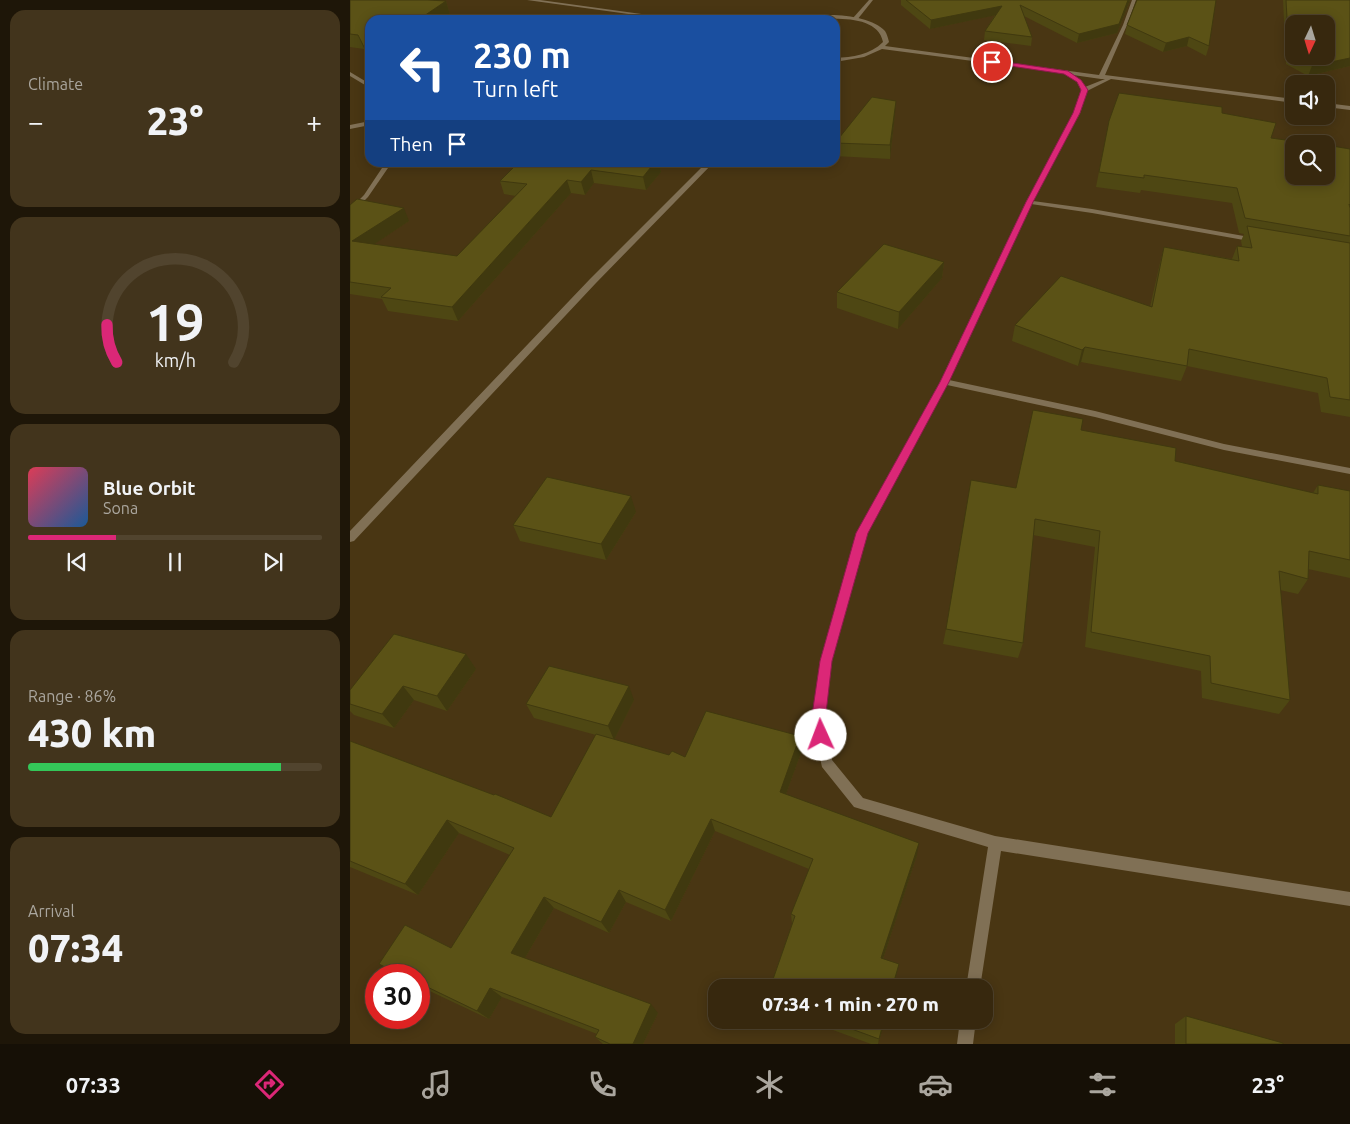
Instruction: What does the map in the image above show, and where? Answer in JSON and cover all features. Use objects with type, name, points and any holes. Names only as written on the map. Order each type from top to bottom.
[{"type":"street","points":[[529,0],[646,15]]},
{"type":"street","points":[[855,20],[871,0]]},
{"type":"street","points":[[1101,77],[1125,25],[1134,0]]},
{"type":"street","points":[[840,18],[874,25],[884,33],[886,42],[882,47],[868,55],[840,60]]},
{"type":"street","points":[[882,47],[1285,100]]},
{"type":"street","points":[[1066,72],[1079,81],[1084,90]]},
{"type":"street","points":[[350,74],[365,83]]},
{"type":"street","points":[[1110,78],[1084,90],[1076,113],[1029,202],[944,382],[862,533],[826,661],[818,722],[826,763],[859,803],[995,843],[1350,899]]},
{"type":"street","points":[[1335,106],[1350,108]]},
{"type":"street","points":[[350,127],[365,123]]},
{"type":"street","points":[[350,214],[366,196],[385,167]]},
{"type":"street","points":[[350,538],[593,281],[706,167]]},
{"type":"street","points":[[1029,202],[1092,211],[1262,241]]},
{"type":"street","points":[[944,382],[1095,414],[1224,448],[1350,471]]},
{"type":"street","points":[[974,979],[995,843]]},
{"type":"street","points":[[965,1044],[967,1029]]},
{"type":"building","points":[[350,0],[446,1],[425,15],[365,15],[365,49],[358,35],[350,34]]},
{"type":"building","points":[[906,0],[1128,0],[1119,24],[1079,34],[1020,5],[1032,37],[985,31],[1002,6],[931,20]]},
{"type":"building","points":[[1137,0],[1216,0],[1209,46],[1189,37],[1166,43],[1127,25]]},
{"type":"building","points":[[1286,0],[1350,0],[1350,58],[1335,61],[1335,15],[1287,15]]},
{"type":"building","points":[[1119,93],[1222,107],[1222,113],[1276,123],[1271,138],[1285,140],[1285,185],[1335,185],[1335,146],[1350,149],[1350,236],[1245,218],[1237,188],[1144,175],[1144,178],[1099,172],[1109,121]]},
{"type":"building","points":[[872,97],[896,101],[890,145],[840,143],[840,137]]},
{"type":"building","points":[[514,167],[651,167],[643,177],[591,170],[581,182],[567,180],[452,307],[381,297],[391,288],[350,282],[350,205],[357,199],[404,208],[352,241],[457,256],[527,184],[500,181]]},
{"type":"building","points":[[1247,226],[1350,243],[1350,400],[1330,397],[1327,378],[1189,349],[1187,366],[1085,347],[1082,350],[1015,325],[1061,276],[1152,307],[1164,247],[1239,261],[1237,246],[1252,248]]},
{"type":"building","points":[[884,244],[944,262],[899,312],[837,292]]},
{"type":"building","points":[[1033,410],[1083,419],[1081,430],[1176,448],[1175,461],[1318,494],[1318,485],[1350,491],[1350,560],[1309,551],[1308,579],[1279,571],[1290,700],[1211,683],[1210,656],[1091,632],[1100,531],[1035,519],[1023,643],[946,629],[971,480],[1016,488]]},
{"type":"building","points":[[547,477],[631,496],[601,544],[513,525]]},
{"type":"building","points":[[394,634],[466,654],[437,696],[403,686],[382,714],[350,704],[350,690]]},
{"type":"building","points":[[549,666],[629,686],[608,726],[526,704]]},
{"type":"building","points":[[706,711],[800,736],[780,792],[919,843],[881,958],[899,964],[895,979],[773,979],[795,916],[791,914],[813,859],[711,819],[665,910],[619,890],[601,922],[544,897],[511,953],[651,1004],[633,1044],[610,1044],[595,1037],[599,1030],[490,988],[477,1011],[430,988],[430,964],[379,964],[405,925],[451,948],[514,848],[447,820],[405,884],[350,861],[350,741],[495,794],[551,817],[596,734],[669,755],[672,751],[685,757]]},
{"type":"building","points":[[1186,1016],[1283,1043],[1283,1044],[1186,1044]]},
{"type":"building","points":[[852,1029],[882,1029],[879,1039]]},
{"type":"route","points":[[821,735],[818,722],[826,661],[862,533],[944,382],[1029,202],[1076,113],[1084,90],[1079,81],[1066,72],[992,62]]}]
